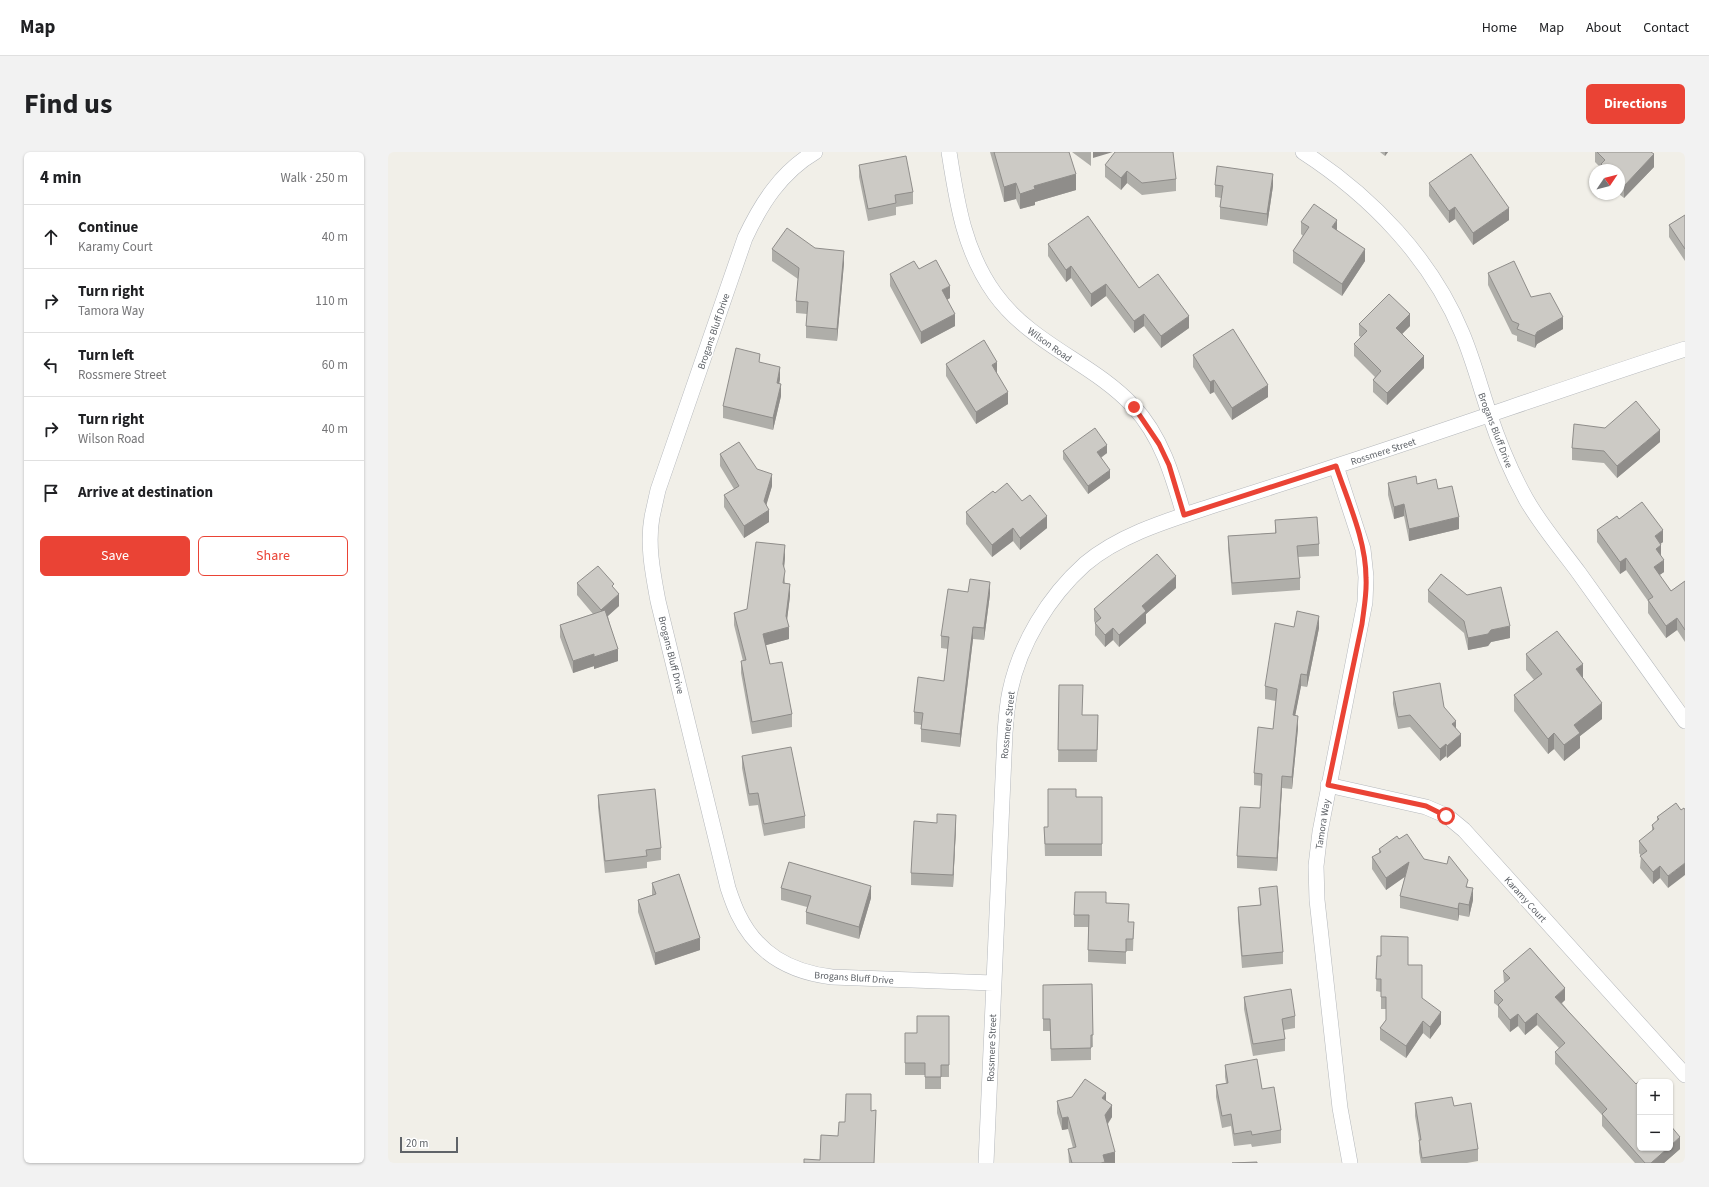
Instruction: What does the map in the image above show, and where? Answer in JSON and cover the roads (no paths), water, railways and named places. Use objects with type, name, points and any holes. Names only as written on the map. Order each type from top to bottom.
[{"type":"street","name":"Brogans Bluff Drive","points":[[815,152],[801,160],[770,192],[755,216],[745,238],[658,490],[652,518],[650,545],[652,569],[658,601],[728,888],[738,914],[751,936],[767,953],[788,966],[811,974],[832,977],[993,983]]},
{"type":"street","name":"Wilson Road","points":[[949,152],[959,214],[966,236],[984,277],[996,295],[1025,326],[1046,342],[1099,377],[1120,393],[1134,407],[1159,444],[1169,465],[1184,515]]},
{"type":"street","name":"Brogans Bluff Drive","points":[[1303,152],[1331,170],[1357,191],[1406,242],[1428,272],[1446,300],[1462,333],[1489,415],[1505,456],[1528,502],[1685,721]]},
{"type":"street","name":"Rossmere Street","points":[[986,1163],[1004,733],[1009,692],[1019,659],[1032,631],[1050,604],[1069,580],[1086,563],[1127,537],[1184,515],[1336,466],[1685,349]]},
{"type":"street","name":"Tamora Way","points":[[1336,466],[1363,549],[1366,577],[1366,602],[1328,785],[1316,866],[1317,900],[1340,1108],[1350,1163]]},
{"type":"street","name":"Karamy Court","points":[[1328,785],[1426,806],[1446,816],[1464,830],[1685,1075]]}]
